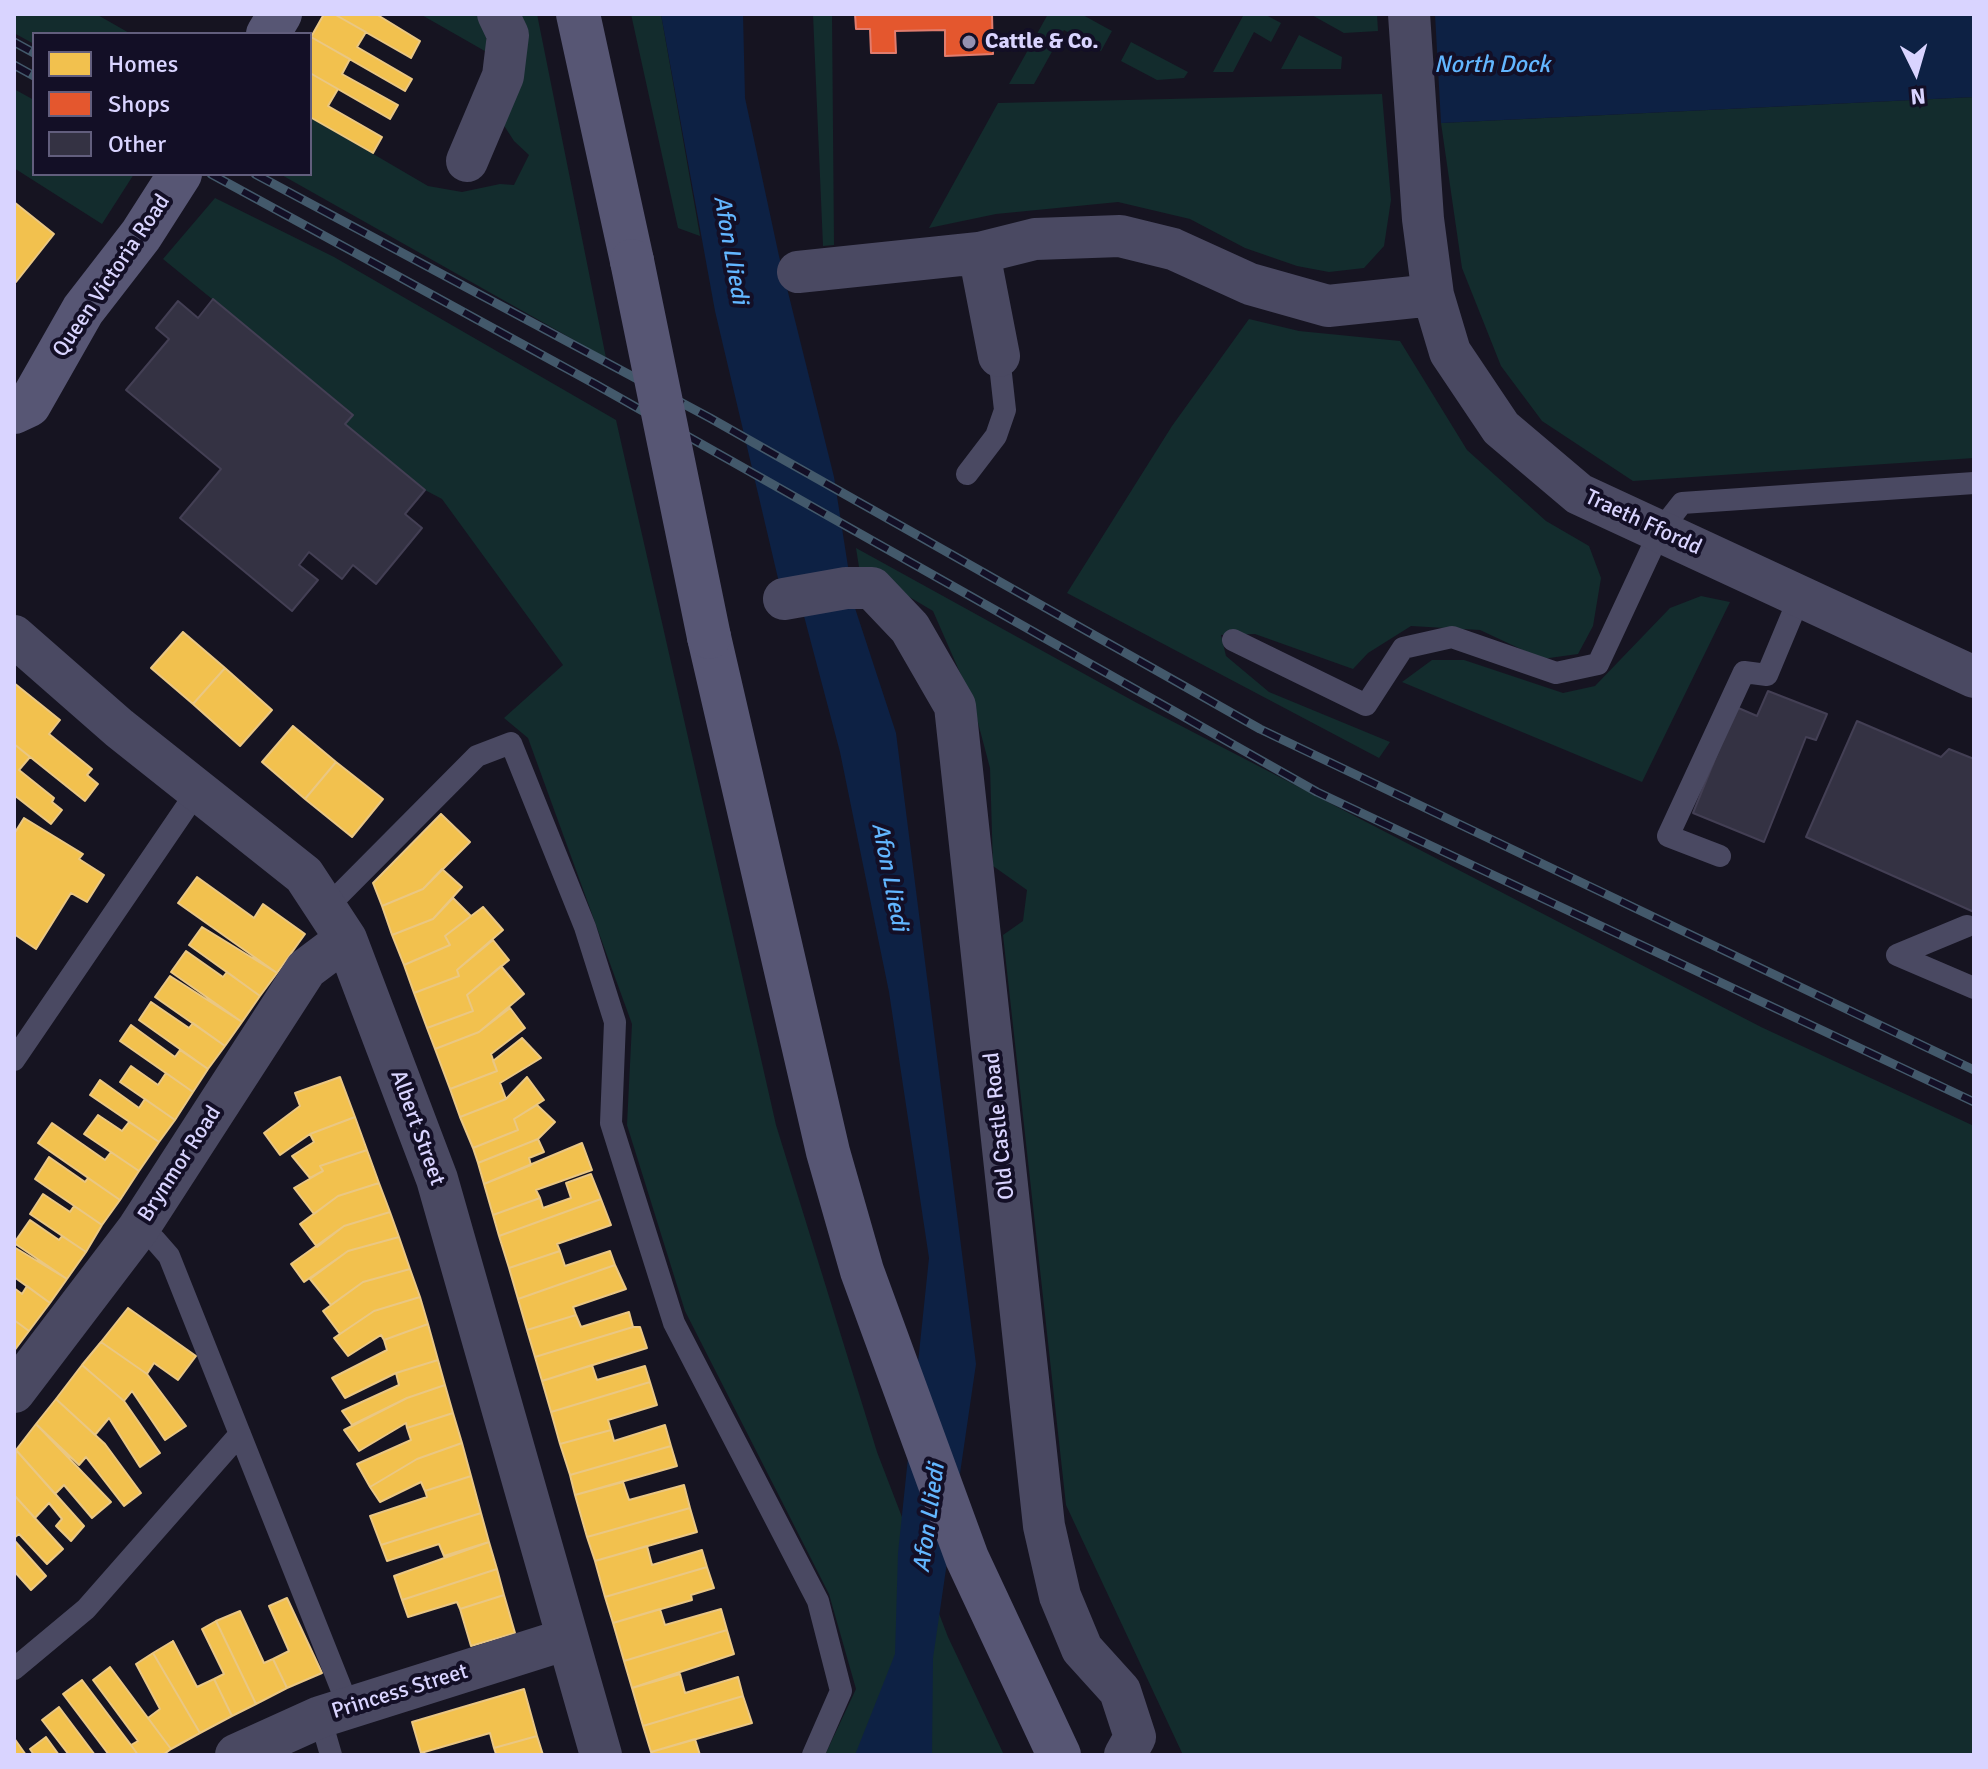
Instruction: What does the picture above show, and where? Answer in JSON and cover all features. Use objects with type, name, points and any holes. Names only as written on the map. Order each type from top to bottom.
[{"type":"main road","points":[[269,32],[280,14]]},
{"type":"main road","points":[[578,14],[709,637],[828,1152],[862,1271],[967,1558],[1058,1753]]},
{"type":"main road","name":"Queen Victoria Road","points":[[14,412],[29,405],[83,310],[141,235],[179,176]]},
{"type":"street","points":[[467,161],[503,76],[508,35],[498,14]]},
{"type":"street","name":"Traeth Ffordd","points":[[1409,14],[1423,219],[1433,295],[1450,352],[1501,428],[1579,494],[1974,677]]},
{"type":"street","points":[[798,272],[979,253],[1035,239],[1120,236],[1173,249],[1250,284],[1328,306],[1433,295]]},
{"type":"street","points":[[979,253],[999,356]]},
{"type":"street","name":"Old Castle Road","points":[[784,599],[846,588],[872,588],[910,628],[955,706],[1044,1526],[1060,1596],[1082,1649],[1120,1691],[1135,1737],[1125,1755]]},
{"type":"street","name":"Albert Street","points":[[14,636],[119,728],[304,875],[336,923],[437,1179],[601,1755]]},
{"type":"street","name":"Brynmor Road","points":[[14,1392],[138,1229],[336,923]]},
{"type":"street","name":"Princess Street","points":[[236,1755],[333,1727],[567,1639]]},
{"type":"lane","points":[[967,474],[996,436],[1005,410],[999,356]]},
{"type":"lane","points":[[1233,640],[1366,705],[1403,648],[1452,637],[1556,673],[1598,664],[1660,531],[1682,503],[1974,483]]},
{"type":"lane","points":[[1720,856],[1668,836],[1744,672],[1767,675],[1800,596]]},
{"type":"lane","points":[[336,923],[477,756],[511,743],[585,927],[615,1022],[611,1123],[674,1323],[818,1601],[841,1691],[813,1755]]},
{"type":"lane","points":[[14,1060],[198,790]]},
{"type":"lane","points":[[1967,926],[1897,955],[1974,988]]},
{"type":"lane","points":[[138,1229],[155,1240],[169,1256],[240,1434],[333,1727]]},
{"type":"lane","points":[[14,1669],[86,1609],[240,1434]]},
{"type":"green space","points":[[14,14],[96,14],[128,32],[32,32],[32,43],[14,33]]},
{"type":"green space","points":[[420,14],[481,14],[490,54]]},
{"type":"green space","points":[[516,14],[537,14],[606,358],[284,176],[312,176],[312,118],[428,186],[462,192],[500,184],[514,185],[529,155],[514,141],[503,124]]},
{"type":"green space","points":[[631,14],[661,14],[700,236],[678,228]]},
{"type":"green space","points":[[813,14],[832,14],[834,245],[823,246]]},
{"type":"green space","points":[[1048,14],[1081,14],[1112,31],[1101,51],[1064,30],[1034,84],[1009,84]]},
{"type":"green space","points":[[1244,14],[1264,14],[1281,23],[1271,42],[1254,32],[1233,72],[1213,72]]},
{"type":"green space","points":[[1310,14],[1377,14],[1378,31],[1344,33]]},
{"type":"green space","points":[[1299,35],[1342,57],[1341,69],[1281,69]]},
{"type":"green space","points":[[1131,42],[1188,72],[1184,78],[1157,80],[1121,61]]},
{"type":"green space","points":[[14,89],[32,99],[32,176],[133,176],[102,224],[14,168]]},
{"type":"green space","points":[[1382,94],[1391,200],[1384,246],[1364,268],[1329,272],[1297,266],[1245,248],[1190,219],[1118,202],[996,214],[929,228],[998,103]]},
{"type":"green space","points":[[1974,97],[1974,458],[1633,481],[1542,421],[1501,366],[1462,268],[1441,123]]},
{"type":"green space","points":[[215,198],[334,257],[616,420],[776,1125],[877,1452],[948,1637],[1004,1755],[825,1755],[856,1689],[829,1594],[685,1311],[627,1125],[632,1024],[528,738],[504,718],[563,665],[442,499],[425,490],[345,424],[353,414],[163,259]]},
{"type":"green space","points":[[1249,319],[1299,331],[1400,341],[1467,450],[1546,521],[1589,546],[1601,578],[1593,626],[1578,654],[1542,659],[1480,630],[1411,626],[1368,653],[1353,669],[1255,634],[1221,635],[1226,656],[1269,692],[1390,742],[1379,758],[1067,593],[1172,426]]},
{"type":"green space","points":[[856,548],[1137,703],[1761,1027],[1974,1126],[1974,1755],[1183,1755],[1066,1505],[1003,935],[1023,921],[1027,890],[993,866],[990,768],[972,700],[933,611],[859,567]]},
{"type":"green space","points":[[1701,596],[1730,602],[1642,782],[1402,682],[1432,660],[1464,660],[1563,693],[1595,686],[1670,608]]},
{"type":"water","name":"Afon Lliedi","points":[[661,14],[743,14],[745,98],[779,256],[834,477],[854,605],[896,733],[976,1364],[933,1658],[932,1755],[855,1755],[895,1654],[898,1553],[929,1258],[889,992],[840,752],[800,601],[781,591],[715,311]]},
{"type":"water","name":"North Dock","points":[[1435,14],[1974,14],[1974,97],[1441,123]]},
{"type":"building: Homes","points":[[324,14],[334,14],[366,32],[357,47],[412,79],[405,91],[312,35]]},
{"type":"building: Homes","points":[[334,14],[376,14],[420,41],[411,58]]},
{"type":"building: Homes","points":[[312,38],[350,59],[342,74],[398,105],[390,119],[312,74]]},
{"type":"building: Homes","points":[[312,74],[338,89],[328,106],[382,137],[373,153],[312,118]]},
{"type":"building: Homes","points":[[14,202],[54,234],[16,282],[14,281]]},
{"type":"building: Homes","points":[[183,632],[225,668],[193,704],[151,668]]},
{"type":"building: Homes","points":[[225,668],[272,710],[240,746],[193,704]]},
{"type":"building: Homes","points":[[14,683],[60,720],[49,734],[92,769],[87,775],[98,784],[85,801],[14,744]]},
{"type":"building: Homes","points":[[293,726],[336,762],[305,799],[262,762]]},
{"type":"building: Homes","points":[[14,744],[30,757],[19,770],[54,798],[52,802],[62,810],[51,824],[14,795]]},
{"type":"building: Homes","points":[[336,762],[383,799],[352,837],[305,799]]},
{"type":"building: Homes","points":[[441,814],[470,842],[423,889],[382,906],[373,883]]},
{"type":"building: Homes","points":[[24,818],[83,854],[79,859],[104,875],[87,902],[71,893],[36,949],[14,934],[14,834]]},
{"type":"building: Homes","points":[[442,869],[462,887],[433,919],[392,935],[382,906],[423,889]]},
{"type":"building: Homes","points":[[197,877],[254,918],[263,904],[305,934],[277,973],[178,903]]},
{"type":"building: Homes","points":[[453,898],[471,916],[445,936],[450,945],[404,965],[392,935],[433,919]]},
{"type":"building: Homes","points":[[483,907],[503,930],[457,970],[459,976],[414,993],[404,965],[450,945],[445,936]]},
{"type":"building: Homes","points":[[202,927],[277,973],[260,996],[189,945]]},
{"type":"building: Homes","points":[[493,940],[509,960],[467,995],[473,1011],[427,1028],[414,993],[459,976],[457,970]]},
{"type":"building: Homes","points":[[186,951],[223,977],[227,972],[260,996],[242,1022],[171,972]]},
{"type":"building: Homes","points":[[501,966],[524,994],[479,1032],[435,1049],[427,1028],[473,1011],[467,995]]},
{"type":"building: Homes","points":[[170,976],[242,1022],[225,1046],[155,997]]},
{"type":"building: Homes","points":[[151,1002],[189,1028],[193,1023],[225,1046],[208,1069],[139,1020]]},
{"type":"building: Homes","points":[[510,1008],[525,1028],[491,1054],[497,1071],[450,1089],[435,1049],[479,1032]]},
{"type":"building: Homes","points":[[131,1025],[175,1057],[180,1050],[208,1069],[193,1092],[120,1041]]},
{"type":"building: Homes","points":[[522,1038],[541,1058],[500,1083],[506,1099],[460,1117],[450,1089],[497,1071],[493,1061]]},
{"type":"building: Homes","points":[[131,1066],[158,1085],[166,1073],[193,1092],[175,1120],[120,1082]]},
{"type":"building: Homes","points":[[340,1077],[355,1117],[310,1134],[280,1155],[264,1133],[300,1106],[295,1093]]},
{"type":"building: Homes","points":[[527,1077],[544,1100],[514,1119],[518,1130],[473,1148],[460,1117],[506,1099]]},
{"type":"building: Homes","points":[[100,1080],[139,1108],[145,1099],[175,1120],[159,1142],[90,1095]]},
{"type":"building: Homes","points":[[537,1105],[555,1122],[538,1139],[478,1163],[473,1148],[518,1130],[514,1119]]},
{"type":"building: Homes","points":[[98,1115],[122,1131],[129,1122],[159,1142],[139,1171],[84,1134]]},
{"type":"building: Homes","points":[[355,1117],[367,1150],[320,1166],[323,1171],[310,1178],[292,1156],[314,1142],[310,1134]]},
{"type":"building: Homes","points":[[52,1123],[105,1160],[111,1152],[139,1171],[120,1200],[38,1143]]},
{"type":"building: Homes","points":[[538,1139],[544,1152],[529,1158],[531,1165],[484,1184],[478,1163]]},
{"type":"building: Homes","points":[[582,1143],[592,1170],[536,1190],[540,1198],[493,1215],[484,1184]]},
{"type":"building: Homes","points":[[367,1150],[379,1183],[338,1196],[314,1214],[294,1188],[323,1171],[320,1166]]},
{"type":"building: Homes","points":[[49,1157],[85,1182],[88,1178],[120,1200],[102,1225],[35,1179]]},
{"type":"building: Homes","points":[[591,1174],[601,1199],[499,1236],[493,1215],[540,1198],[543,1208],[571,1198],[566,1183]]},
{"type":"building: Homes","points":[[379,1183],[390,1212],[344,1226],[317,1247],[300,1224],[338,1196]]},
{"type":"building: Homes","points":[[43,1194],[70,1212],[74,1206],[102,1225],[86,1252],[30,1214]]},
{"type":"building: Homes","points":[[601,1199],[611,1225],[557,1244],[560,1251],[509,1268],[499,1236]]},
{"type":"building: Homes","points":[[390,1212],[399,1237],[348,1251],[304,1282],[291,1264],[344,1226]]},
{"type":"building: Homes","points":[[30,1220],[59,1240],[62,1236],[86,1252],[67,1279],[14,1243]]},
{"type":"building: Homes","points":[[399,1237],[410,1269],[363,1282],[331,1305],[310,1279],[348,1251]]},
{"type":"building: Homes","points":[[14,1247],[67,1279],[50,1303],[14,1277]]},
{"type":"building: Homes","points":[[560,1251],[565,1266],[610,1251],[615,1265],[518,1299],[509,1268]]},
{"type":"building: Homes","points":[[615,1265],[626,1289],[573,1307],[576,1315],[527,1330],[518,1299]]},
{"type":"building: Homes","points":[[410,1269],[420,1297],[374,1311],[340,1334],[323,1311],[363,1282]]},
{"type":"building: Homes","points":[[27,1286],[50,1303],[29,1331],[14,1320],[14,1288],[22,1294]]},
{"type":"building: Homes","points":[[420,1297],[428,1324],[384,1340],[381,1335],[348,1356],[334,1338],[374,1311]]},
{"type":"building: Homes","points":[[128,1308],[196,1356],[178,1380],[154,1363],[147,1374],[101,1342]]},
{"type":"building: Homes","points":[[629,1312],[633,1327],[535,1357],[527,1330],[576,1315],[581,1327]]},
{"type":"building: Homes","points":[[14,1320],[29,1331],[14,1351]]},
{"type":"building: Homes","points":[[428,1324],[438,1360],[396,1373],[345,1398],[332,1378],[387,1350],[384,1340]]},
{"type":"building: Homes","points":[[640,1327],[647,1348],[542,1381],[535,1357]]},
{"type":"building: Homes","points":[[101,1342],[147,1374],[186,1426],[165,1440],[132,1391],[124,1401],[82,1365]]},
{"type":"building: Homes","points":[[438,1360],[445,1385],[407,1398],[352,1425],[342,1411],[399,1385],[396,1373]]},
{"type":"building: Homes","points":[[82,1365],[124,1401],[160,1453],[140,1467],[109,1418],[95,1435],[56,1399]]},
{"type":"building: Homes","points":[[592,1365],[597,1380],[645,1366],[650,1382],[551,1412],[542,1381]]},
{"type":"building: Homes","points":[[650,1382],[657,1405],[608,1420],[611,1430],[560,1444],[551,1412]]},
{"type":"building: Homes","points":[[445,1385],[453,1413],[407,1428],[406,1423],[359,1451],[344,1430],[407,1398]]},
{"type":"building: Homes","points":[[56,1399],[105,1444],[141,1493],[124,1506],[86,1457],[79,1465],[36,1424]]},
{"type":"building: Homes","points":[[453,1413],[462,1443],[417,1459],[370,1487],[357,1464],[411,1440],[407,1428]]},
{"type":"building: Homes","points":[[36,1424],[111,1502],[92,1518],[64,1485],[55,1494],[16,1450]]},
{"type":"building: Homes","points":[[665,1425],[671,1446],[570,1475],[560,1444],[611,1430],[614,1441]]},
{"type":"building: Homes","points":[[462,1443],[471,1476],[425,1491],[421,1482],[380,1502],[370,1487],[417,1459]]},
{"type":"building: Homes","points":[[671,1446],[677,1466],[575,1495],[570,1475]]},
{"type":"building: Homes","points":[[16,1450],[84,1526],[71,1541],[56,1526],[62,1519],[49,1503],[35,1518],[14,1495]]},
{"type":"building: Homes","points":[[471,1476],[481,1513],[381,1545],[370,1516],[427,1497],[425,1491]]},
{"type":"building: Homes","points":[[623,1482],[629,1500],[684,1485],[690,1508],[587,1537],[575,1495]]},
{"type":"building: Homes","points":[[14,1495],[63,1549],[47,1564],[19,1534],[14,1538]]},
{"type":"building: Homes","points":[[690,1508],[697,1532],[595,1561],[587,1537]]},
{"type":"building: Homes","points":[[481,1513],[489,1542],[444,1556],[439,1544],[387,1561],[381,1545]]},
{"type":"building: Homes","points":[[14,1540],[46,1576],[31,1590],[14,1571]]},
{"type":"building: Homes","points":[[489,1542],[497,1569],[402,1600],[394,1576]]},
{"type":"building: Homes","points":[[647,1546],[652,1565],[702,1550],[707,1567],[605,1597],[595,1561]]},
{"type":"building: Homes","points":[[707,1567],[714,1588],[691,1595],[692,1600],[613,1623],[605,1597]]},
{"type":"building: Homes","points":[[497,1569],[504,1595],[460,1609],[457,1602],[408,1617],[402,1600]]},
{"type":"building: Homes","points":[[504,1595],[515,1633],[471,1646],[460,1609]]},
{"type":"building: Homes","points":[[287,1598],[322,1673],[287,1688],[273,1659],[289,1651],[269,1606]]},
{"type":"building: Homes","points":[[660,1609],[665,1625],[721,1609],[727,1630],[624,1661],[613,1623]]},
{"type":"building: Homes","points":[[240,1611],[264,1663],[273,1659],[287,1688],[256,1704],[216,1621]]},
{"type":"building: Homes","points":[[216,1621],[256,1704],[232,1716],[214,1679],[224,1674],[202,1629]]},
{"type":"building: Homes","points":[[727,1630],[734,1654],[632,1688],[624,1661]]},
{"type":"building: Homes","points":[[173,1641],[197,1687],[214,1679],[232,1716],[200,1733],[153,1653]]},
{"type":"building: Homes","points":[[153,1653],[200,1733],[171,1749],[148,1718],[160,1709],[136,1664]]},
{"type":"building: Homes","points":[[110,1667],[171,1749],[163,1755],[138,1755],[131,1745],[138,1741],[93,1680]]},
{"type":"building: Homes","points":[[680,1674],[685,1693],[738,1677],[743,1696],[643,1726],[632,1688]]},
{"type":"building: Homes","points":[[82,1680],[138,1755],[109,1755],[63,1694]]},
{"type":"building: Homes","points":[[524,1689],[537,1736],[494,1748],[490,1733],[421,1753],[412,1722]]},
{"type":"building: Homes","points":[[743,1696],[752,1723],[651,1752],[643,1726]]},
{"type":"building: Homes","points":[[59,1707],[95,1755],[69,1755],[42,1720]]},
{"type":"building: Homes","points":[[537,1736],[543,1755],[492,1755],[496,1754],[494,1748]]},
{"type":"building: Homes","points":[[46,1737],[59,1755],[34,1755],[30,1749]]},
{"type":"building: Homes","points":[[14,1738],[26,1755],[14,1755]]},
{"type":"building: Homes","points":[[695,1739],[700,1755],[652,1755],[651,1752]]},
{"type":"building: Shops","name":"Cattle & Co.","points":[[855,14],[992,14],[993,54],[945,56],[945,30],[895,31],[896,53],[871,53],[870,29],[856,29]]},
{"type":"building: Other","points":[[213,299],[353,415],[345,424],[425,490],[405,514],[422,528],[376,584],[353,565],[342,579],[309,552],[299,565],[318,580],[292,611],[180,518],[221,469],[126,390],[169,339],[156,328],[178,301],[198,318]]},
{"type":"building: Other","points":[[1768,691],[1827,714],[1816,740],[1806,737],[1764,842],[1693,813],[1736,707],[1757,716]]},
{"type":"building: Other","points":[[1857,721],[1941,757],[1949,749],[1974,759],[1974,912],[1806,837]]},
{"type":"railway","points":[[14,42],[32,52]]},
{"type":"railway","points":[[14,65],[32,75]]},
{"type":"railway","points":[[215,176],[595,384],[1317,792],[1974,1102]]},
{"type":"railway","points":[[259,176],[710,418],[1260,729],[1974,1070]]},
{"type":"place","name":"Cattle & Co.","points":[[969,42]]}]
